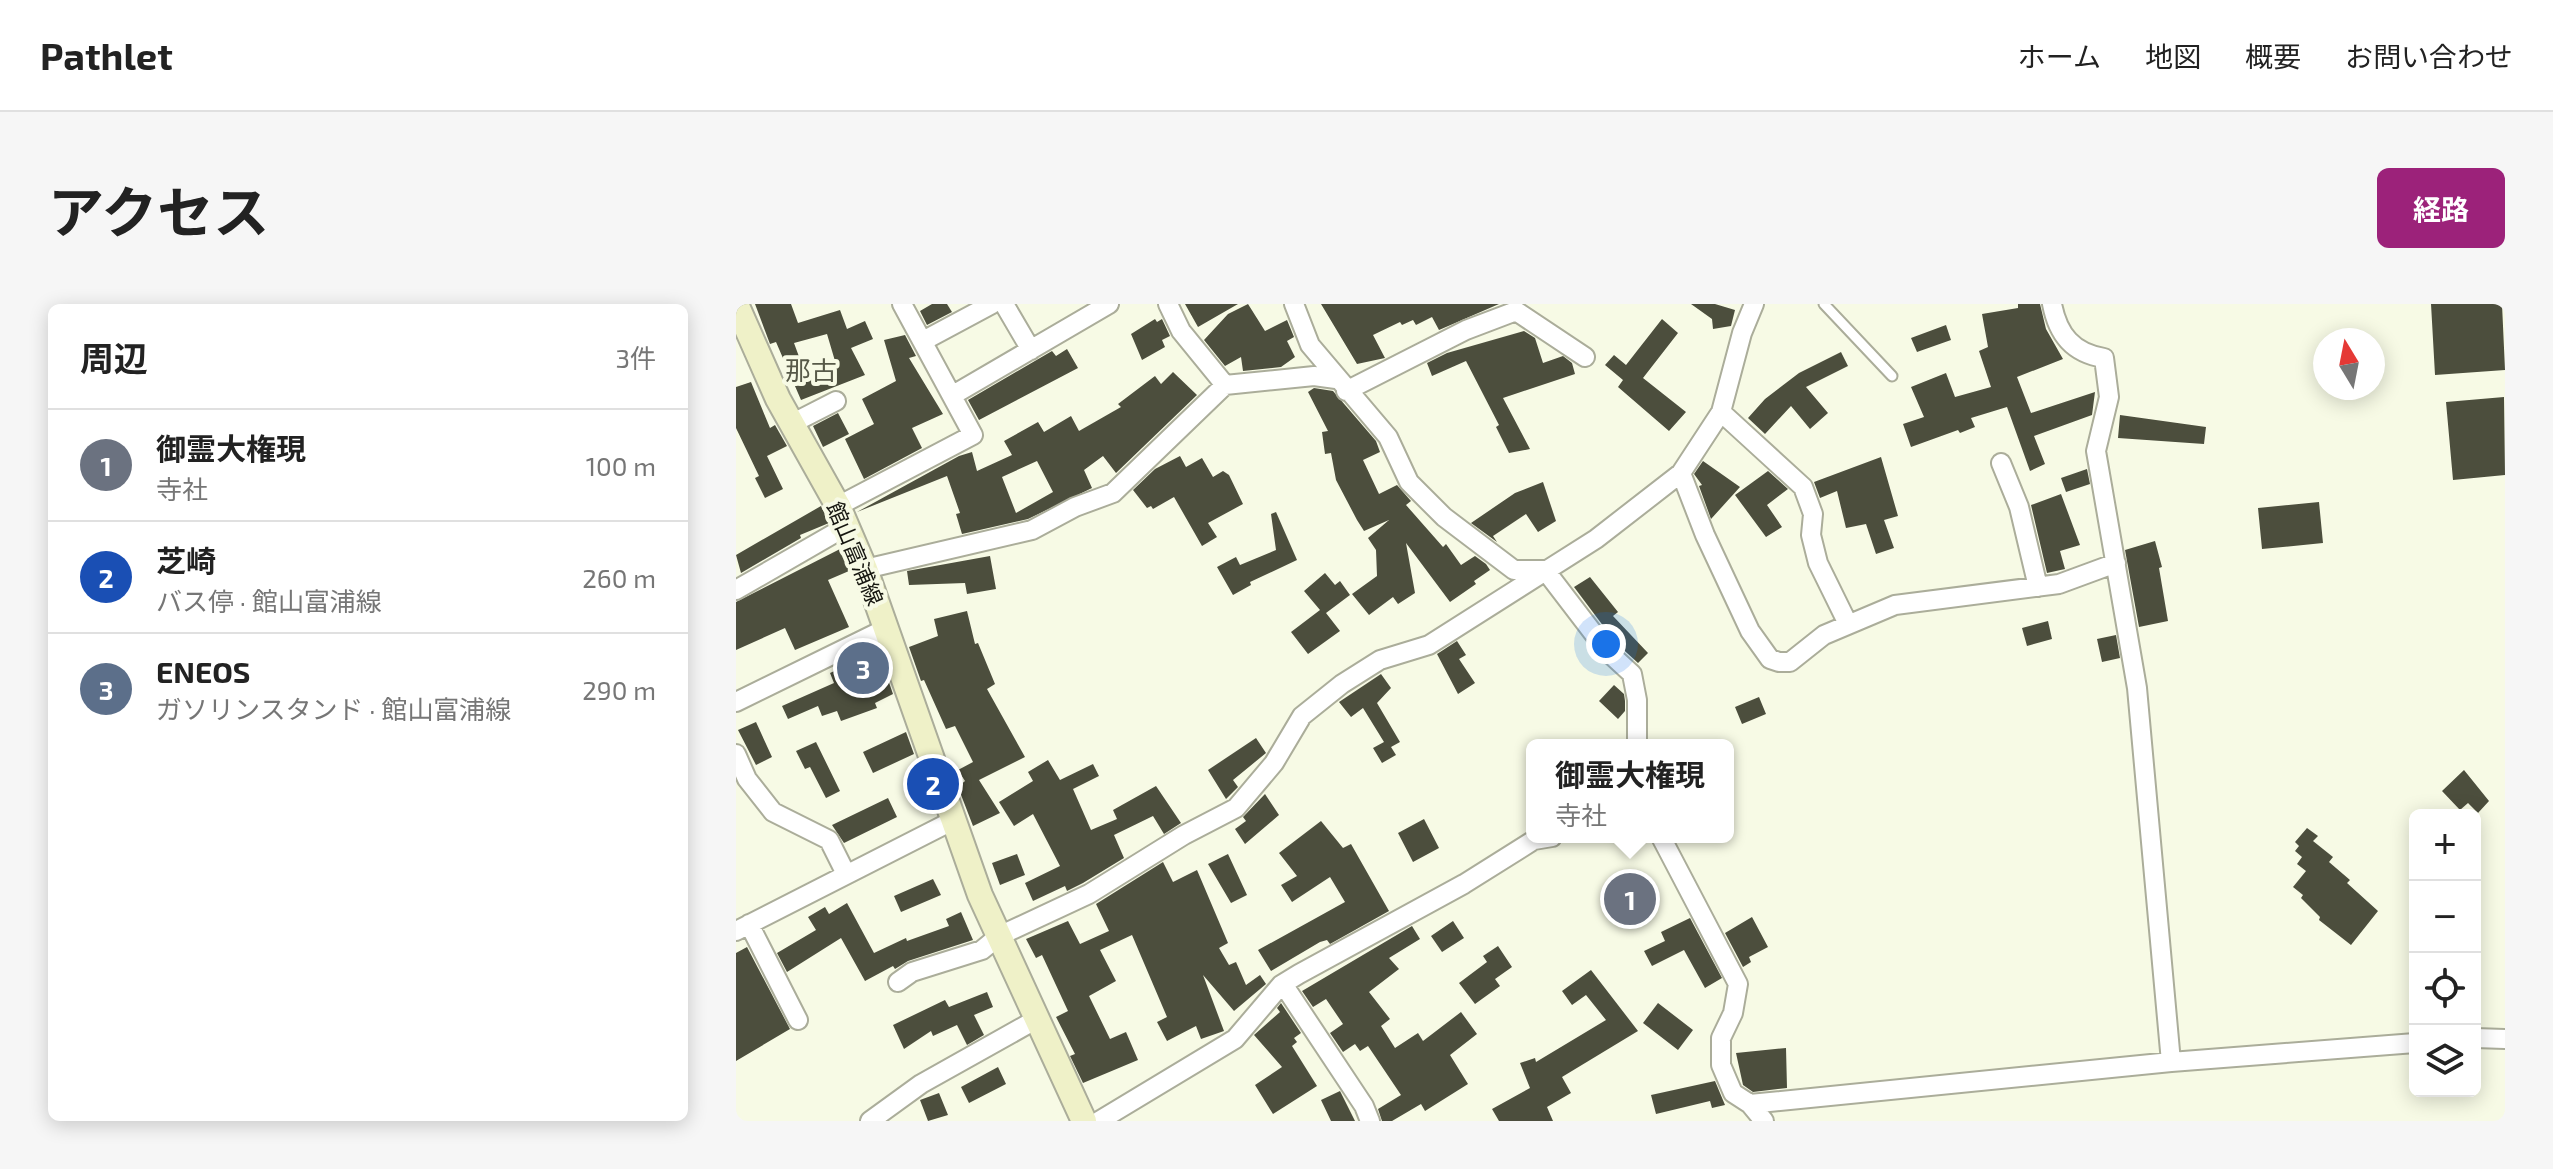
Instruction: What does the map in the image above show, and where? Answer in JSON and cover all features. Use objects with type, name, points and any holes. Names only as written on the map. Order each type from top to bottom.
[{"type":"main road","name":"館山富浦線","points":[[736,304],[791,424],[843,516],[887,628],[952,821],[999,936],[1084,1121]]},
{"type":"street","points":[[736,590],[843,516],[973,435],[902,304]]},
{"type":"street","points":[[923,341],[992,304]]},
{"type":"street","points":[[1004,304],[1031,350]]},
{"type":"street","points":[[953,395],[1109,304]]},
{"type":"street","points":[[1168,304],[1181,331],[1225,385]]},
{"type":"street","points":[[1294,304],[1310,345],[1388,437],[1409,482],[1444,517],[1514,570],[1545,570]]},
{"type":"street","points":[[898,982],[912,972],[982,950],[999,936],[1089,894],[1184,835],[1236,808],[1274,763],[1302,716],[1342,684],[1380,660],[1427,646],[1596,539],[1681,473],[1721,412],[1754,304]]},
{"type":"street","points":[[2052,304],[2063,336],[2072,346],[2089,357],[2104,358],[2109,397],[2096,451],[2137,688],[2171,1062]]},
{"type":"street","points":[[865,569],[1032,530],[1075,507],[1113,493],[1225,385],[1314,376],[1341,385],[1516,311],[1585,357]]},
{"type":"street","points":[[791,424],[836,401]]},
{"type":"street","points":[[1721,412],[1803,487],[1813,514],[1811,535],[1818,563],[1848,624]]},
{"type":"street","points":[[2001,463],[2019,507],[2038,587]]},
{"type":"street","points":[[1681,473],[1705,535],[1750,631],[1770,659],[1790,662],[1824,635],[1895,605],[2070,582],[2116,563]]},
{"type":"street","points":[[1545,570],[1607,651],[1632,674],[1637,700],[1637,739]]},
{"type":"street","points":[[736,702],[887,628]]},
{"type":"street","points":[[736,754],[747,779],[773,812],[829,840],[846,874]]},
{"type":"street","points":[[798,1020],[742,927],[952,821]]},
{"type":"street","points":[[1099,1121],[1235,1039],[1283,984],[1464,884],[1529,843]]},
{"type":"street","points":[[1664,843],[1738,984],[1733,1013],[1721,1038],[1721,1065],[1733,1093],[1750,1104],[1764,1121]]},
{"type":"street","points":[[1283,984],[1370,1121]]},
{"type":"street","points":[[870,1121],[921,1084],[1037,1019]]},
{"type":"street","points":[[2481,1038],[2505,1039]]},
{"type":"street","points":[[1750,1104],[2171,1062],[2409,1043]]},
{"type":"lane","points":[[1824,304],[1892,376]]},
{"type":"building","points":[[755,304],[791,304],[798,323],[840,310],[847,329],[865,321],[873,339],[851,348],[865,375],[801,400],[776,342],[770,344]],"holes":[[[827,334],[835,361],[805,373],[794,343]]]},
{"type":"building","points":[[932,304],[947,304],[952,312],[927,325],[920,311]]},
{"type":"building","points":[[1185,304],[1238,304],[1198,327]]},
{"type":"building","points":[[1248,304],[1265,331],[1287,320],[1294,337],[1287,341],[1295,357],[1281,367],[1243,371],[1241,357],[1225,366],[1204,340],[1228,314]]},
{"type":"building","points":[[1321,304],[1499,304],[1439,330],[1432,317],[1416,325],[1413,320],[1402,325],[1400,322],[1373,335],[1385,358],[1357,364]]},
{"type":"building","points":[[1691,304],[1715,304],[1735,310],[1731,326],[1713,329],[1712,319]]},
{"type":"building","points":[[2018,304],[2040,304],[2046,329],[2063,359],[2017,377],[2031,413],[2095,392],[2092,415],[2034,436],[2045,464],[2030,471],[2007,407],[1971,418],[1975,427],[1911,447],[1903,424],[1924,417],[1911,387],[1946,373],[1955,397],[1991,387],[1979,351],[1988,347],[1982,314],[2018,308]]},
{"type":"building","points":[[2431,304],[2502,304],[2505,370],[2435,375]]},
{"type":"building","points":[[1155,319],[1157,322],[1162,319],[1170,336],[1162,340],[1165,347],[1142,360],[1131,334]]},
{"type":"building","points":[[1662,319],[1678,333],[1643,378],[1686,412],[1669,431],[1618,387],[1623,380],[1605,365],[1614,355],[1626,365]]},
{"type":"building","points":[[1946,325],[1951,340],[1917,352],[1911,338]]},
{"type":"building","points":[[1524,331],[1535,338],[1543,363],[1563,356],[1572,363],[1575,374],[1503,398],[1530,449],[1509,453],[1496,427],[1499,425],[1466,361],[1432,376],[1427,363],[1447,353]]},
{"type":"building","points":[[905,335],[916,356],[909,358],[943,414],[912,428],[922,448],[864,479],[845,439],[874,424],[862,399],[896,381],[884,340]]},
{"type":"building","points":[[1067,349],[1078,368],[979,420],[968,400],[1052,351],[1056,356]]},
{"type":"building","points":[[1841,352],[1848,366],[1806,387],[1828,413],[1810,429],[1791,406],[1765,434],[1748,418],[1765,399],[1799,373]]},
{"type":"building","points":[[1173,372],[1197,395],[1116,473],[1103,456],[1084,470],[1092,488],[1028,519],[962,534],[956,514],[960,513],[947,476],[857,512],[959,456],[972,452],[977,471],[1012,455],[1004,441],[1038,422],[1044,432],[1071,416],[1079,431],[1121,407],[1118,404],[1155,376],[1161,384]],"holes":[[[1037,461],[1053,492],[1016,513],[1002,477]]]},
{"type":"building","points":[[751,382],[770,428],[775,425],[787,446],[767,456],[783,489],[765,498],[755,478],[759,476],[736,428],[736,387]]},
{"type":"building","points":[[1314,388],[1333,391],[1376,441],[1380,452],[1363,460],[1379,494],[1397,485],[1411,501],[1406,505],[1443,547],[1446,544],[1461,565],[1475,556],[1486,564],[1490,570],[1474,581],[1476,584],[1450,602],[1406,543],[1415,593],[1398,604],[1393,597],[1369,615],[1352,594],[1377,576],[1376,550],[1368,538],[1389,520],[1364,531],[1357,520],[1336,480],[1331,453],[1325,454],[1322,432],[1328,431],[1308,392]]},
{"type":"building","points":[[2504,397],[2505,475],[2453,480],[2446,402]]},
{"type":"building","points":[[838,413],[849,434],[823,447],[813,426]]},
{"type":"building","points":[[2120,415],[2206,427],[2204,444],[2118,438]]},
{"type":"building","points":[[1180,456],[1186,467],[1202,458],[1213,477],[1223,471],[1229,475],[1243,504],[1208,523],[1217,537],[1202,546],[1174,497],[1153,509],[1151,506],[1147,508],[1133,490],[1155,469]]},
{"type":"building","points":[[1881,457],[1898,516],[1884,520],[1894,548],[1876,554],[1866,524],[1846,528],[1837,491],[1820,498],[1814,482]]},
{"type":"building","points":[[1703,461],[1740,487],[1711,519],[1699,486],[1702,485],[1694,474]]},
{"type":"building","points":[[2087,469],[2090,484],[2066,492],[2061,478]]},
{"type":"building","points":[[1768,471],[1788,489],[1767,505],[1782,527],[1766,537],[1735,495]]},
{"type":"building","points":[[1543,482],[1556,521],[1538,532],[1526,514],[1493,536],[1497,542],[1471,523],[1515,493]]},
{"type":"building","points":[[2061,494],[2080,545],[2060,551],[2065,569],[2047,573],[2031,505]]},
{"type":"building","points":[[2319,502],[2323,543],[2262,549],[2258,508]]},
{"type":"building","points":[[821,506],[829,523],[800,535],[801,538],[741,573],[736,555]]},
{"type":"building","points":[[1276,512],[1297,560],[1250,582],[1251,585],[1233,595],[1217,567],[1236,557],[1240,565],[1276,550],[1271,514]]},
{"type":"building","points":[[2155,541],[2162,567],[2159,568],[2168,621],[2139,627],[2125,550]]},
{"type":"building","points":[[840,549],[849,571],[828,580],[849,627],[795,650],[785,628],[736,650],[736,602]]},
{"type":"building","points":[[990,556],[996,589],[967,594],[965,583],[909,585],[907,571]]},
{"type":"building","points":[[1325,573],[1335,585],[1340,581],[1350,595],[1326,613],[1340,631],[1308,654],[1291,632],[1320,610],[1304,591]]},
{"type":"building","points":[[1590,577],[1618,612],[1613,616],[1648,653],[1638,663],[1616,643],[1574,587]]},
{"type":"building","points":[[967,611],[975,644],[978,643],[995,684],[987,689],[1025,757],[979,780],[1000,813],[973,826],[958,787],[965,781],[958,770],[973,762],[955,726],[946,729],[924,680],[921,681],[909,647],[938,636],[934,619]]},
{"type":"building","points":[[2048,621],[2052,639],[2027,646],[2022,628]]},
{"type":"building","points":[[2116,635],[2120,658],[2102,662],[2097,639]]},
{"type":"building","points":[[1457,641],[1466,655],[1459,659],[1475,683],[1458,694],[1437,654]]},
{"type":"building","points":[[854,662],[863,681],[885,671],[893,694],[875,703],[877,708],[841,721],[837,711],[822,716],[818,706],[788,719],[782,706],[834,683],[830,673]]},
{"type":"building","points":[[1381,674],[1391,688],[1377,703],[1400,742],[1391,747],[1396,755],[1382,763],[1373,748],[1384,742],[1363,708],[1351,717],[1339,702]]},
{"type":"building","points":[[1614,685],[1624,694],[1625,701],[1625,711],[1618,719],[1599,701]]},
{"type":"building","points":[[1759,697],[1766,714],[1742,724],[1735,707]]},
{"type":"building","points":[[756,722],[772,757],[756,765],[738,730]]},
{"type":"building","points":[[906,732],[914,754],[873,773],[863,752]]},
{"type":"building","points":[[1256,738],[1266,753],[1233,780],[1238,787],[1226,799],[1208,770]]},
{"type":"building","points":[[816,742],[840,791],[826,798],[810,767],[805,769],[796,751]]},
{"type":"building","points":[[1048,760],[1060,780],[1093,764],[1099,776],[1073,789],[1091,830],[1117,819],[1113,810],[1156,786],[1181,823],[1164,834],[1153,816],[1114,835],[1124,858],[1067,891],[1065,886],[1033,901],[1025,883],[1060,866],[1033,814],[1014,826],[999,802],[1033,781],[1028,772]]},
{"type":"building","points":[[2464,770],[2489,801],[2481,810],[2474,809],[2468,803],[2459,809],[2442,791]]},
{"type":"building","points":[[1265,794],[1279,815],[1245,844],[1235,829],[1246,821],[1243,817]]},
{"type":"building","points":[[888,798],[897,817],[844,843],[832,825]]},
{"type":"building","points":[[1424,819],[1439,848],[1413,862],[1398,833]]},
{"type":"building","points":[[1321,821],[1343,848],[1351,844],[1389,911],[1330,944],[1327,940],[1320,942],[1271,971],[1258,950],[1345,902],[1330,877],[1292,902],[1281,885],[1297,876],[1279,853]]},
{"type":"building","points":[[2307,828],[2318,836],[2313,841],[2333,857],[2329,862],[2378,911],[2351,945],[2319,920],[2320,917],[2301,898],[2303,895],[2293,887],[2306,871],[2297,864],[2302,857],[2295,851],[2299,846],[2295,842]]},
{"type":"building","points":[[1017,854],[1025,875],[1000,885],[992,863]]},
{"type":"building","points":[[1228,854],[1247,895],[1231,903],[1208,864]]},
{"type":"building","points":[[1163,862],[1173,882],[1197,870],[1228,943],[1219,948],[1229,965],[1236,962],[1246,985],[1260,975],[1266,984],[1234,1011],[1203,975],[1224,1031],[1201,1039],[1196,1026],[1167,1041],[1157,1022],[1167,1017],[1132,935],[1100,950],[1116,981],[1089,996],[1110,1039],[1126,1032],[1138,1060],[1083,1083],[1070,1056],[1075,1054],[1056,1017],[1068,1011],[1042,955],[1036,958],[1026,939],[1068,921],[1080,944],[1109,931],[1096,904]]},
{"type":"building","points":[[933,879],[941,895],[901,912],[894,896]]},
{"type":"building","points":[[847,903],[874,953],[906,938],[907,941],[949,926],[946,919],[961,912],[973,940],[908,961],[895,969],[893,966],[865,981],[841,938],[787,972],[777,953],[816,930],[808,917],[825,907],[829,914]]},
{"type":"building","points":[[1752,917],[1768,947],[1749,957],[1751,962],[1743,967],[1725,933]]},
{"type":"building","points":[[1690,918],[1722,978],[1705,988],[1684,950],[1652,966],[1644,951],[1665,941],[1661,932]]},
{"type":"building","points":[[1453,921],[1464,938],[1442,952],[1431,936]]},
{"type":"building","points":[[1412,926],[1420,939],[1389,958],[1399,969],[1369,992],[1390,1019],[1381,1026],[1395,1048],[1418,1033],[1423,1041],[1461,1012],[1477,1034],[1450,1055],[1468,1084],[1425,1111],[1421,1104],[1392,1121],[1382,1121],[1378,1109],[1401,1095],[1368,1046],[1360,1051],[1355,1044],[1343,1052],[1330,1033],[1343,1024],[1326,999],[1313,1007],[1302,991]]},
{"type":"building","points":[[1498,946],[1512,967],[1495,979],[1500,986],[1475,1004],[1459,983],[1487,962],[1483,956]]},
{"type":"building","points":[[747,947],[790,1029],[736,1061],[736,953]]},
{"type":"building","points":[[1591,970],[1638,1031],[1562,1077],[1571,1093],[1547,1107],[1553,1121],[1499,1121],[1492,1109],[1530,1088],[1520,1063],[1535,1058],[1536,1062],[1606,1020],[1586,995],[1572,1005],[1562,991]]},
{"type":"building","points":[[987,992],[993,1007],[974,1015],[984,1035],[967,1045],[957,1025],[933,1036],[931,1031],[904,1049],[893,1025],[945,1000],[949,1007]]},
{"type":"building","points":[[1281,1003],[1301,1033],[1294,1038],[1297,1042],[1292,1046],[1317,1086],[1273,1114],[1255,1085],[1282,1067],[1254,1035],[1280,1012],[1277,1008]]},
{"type":"building","points":[[1658,1003],[1693,1030],[1678,1050],[1643,1023]]},
{"type":"building","points":[[1786,1048],[1787,1088],[1753,1092],[1743,1085],[1736,1053]]},
{"type":"building","points":[[998,1067],[1006,1084],[969,1103],[961,1087]]},
{"type":"building","points":[[1715,1081],[1725,1105],[1712,1108],[1710,1101],[1656,1114],[1651,1095]]},
{"type":"building","points":[[1340,1091],[1355,1121],[1331,1121],[1321,1100]]},
{"type":"building","points":[[939,1093],[948,1115],[928,1121],[920,1100]]},
{"type":"place","name":"ENEOS","points":[[863,668]]},
{"type":"place","name":"芝崎","points":[[933,784]]},
{"type":"place","name":"御霊大権現","points":[[1630,899]]},
{"type":"district","name":"那古","points":[[811,369]]}]
